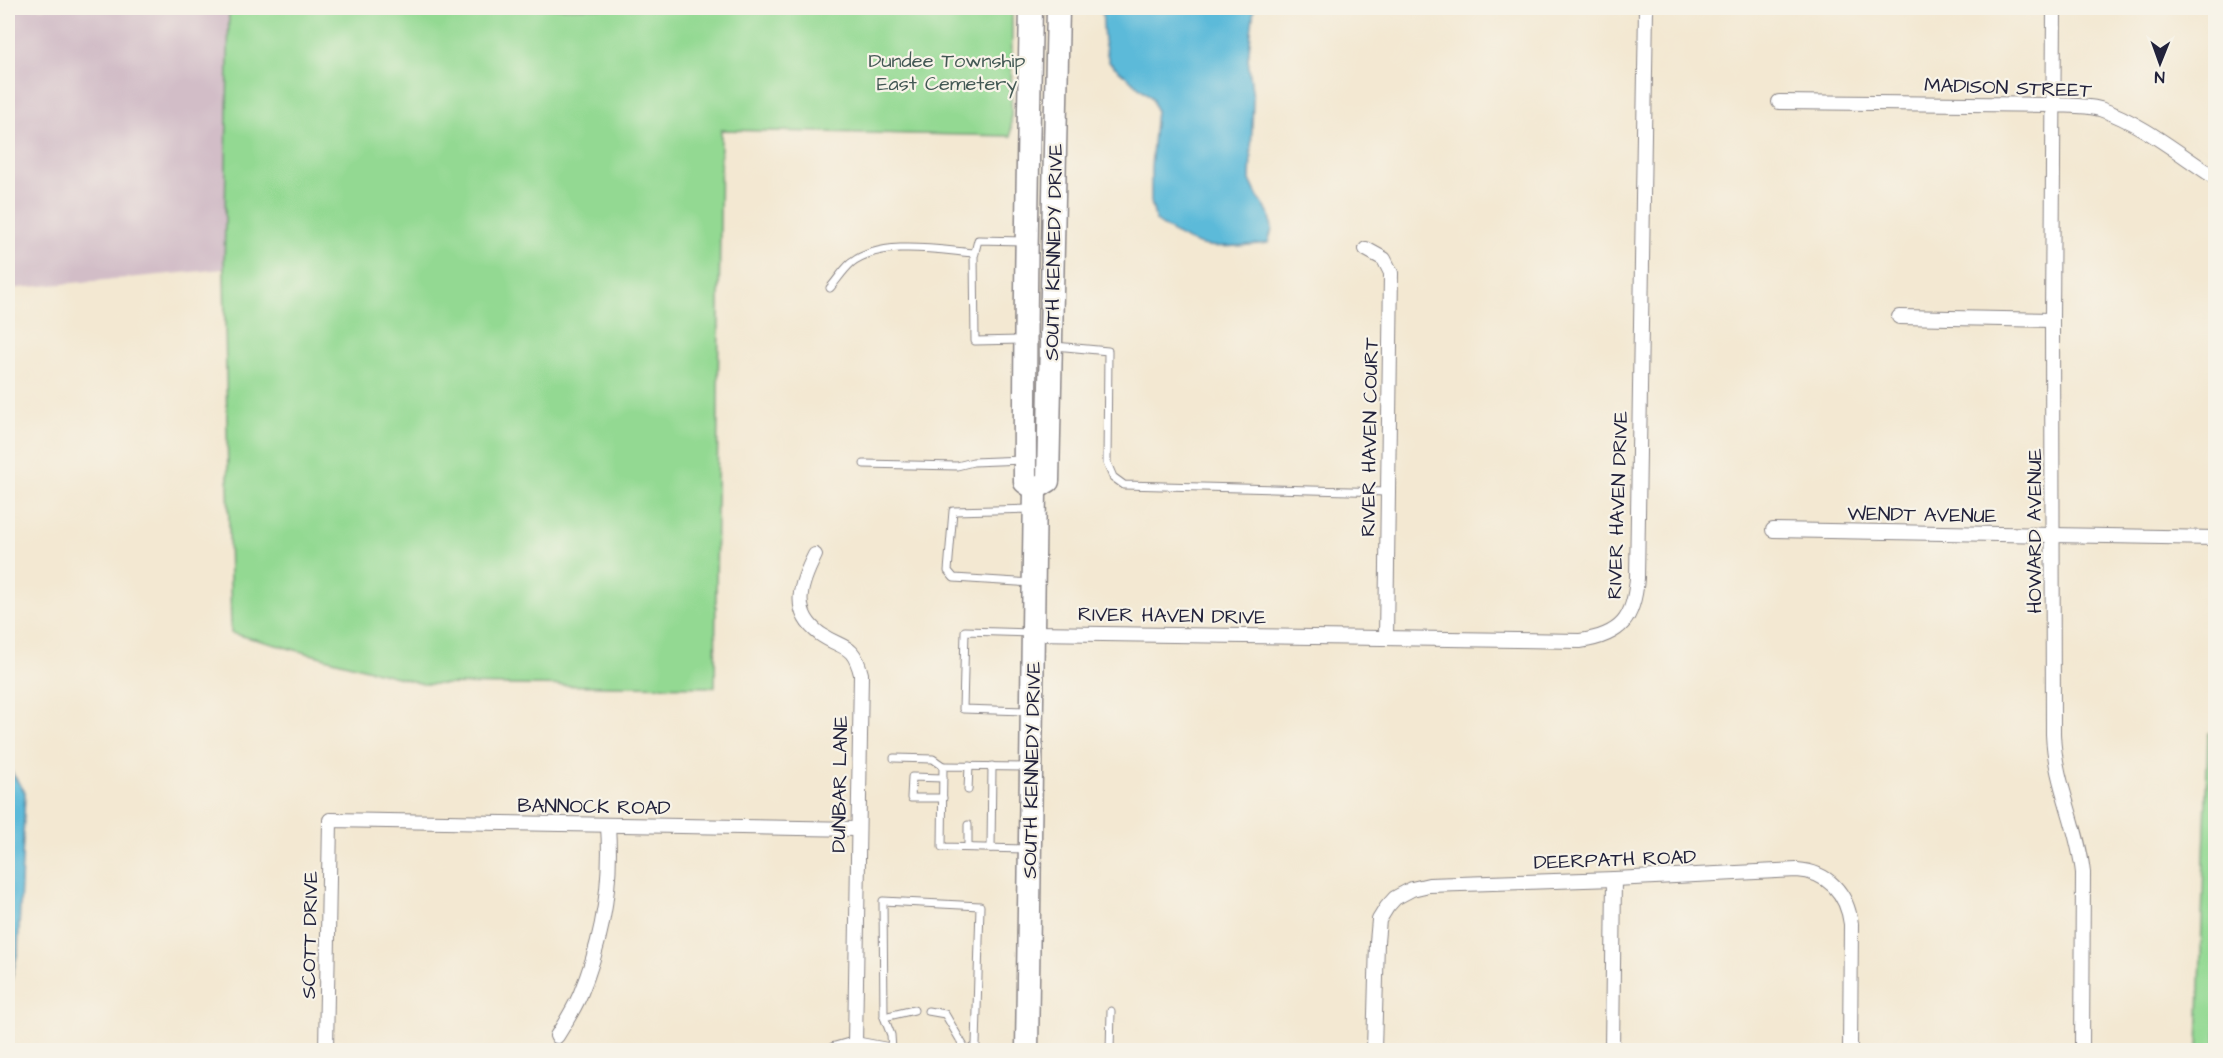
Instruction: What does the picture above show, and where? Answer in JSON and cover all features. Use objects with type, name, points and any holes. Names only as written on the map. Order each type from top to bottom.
[{"type":"main road","name":"SOUTH KENNEDY DRIVE","points":[[1027,1050],[1035,499],[1025,482],[1024,340],[1031,8]]},
{"type":"main road","name":"SOUTH KENNEDY DRIVE","points":[[1035,499],[1048,481],[1058,8]]},
{"type":"street","name":"RIVER HAVEN DRIVE","points":[[1033,633],[1580,641],[1611,631],[1628,617],[1633,608],[1637,578],[1646,8]]},
{"type":"street","name":"HOWARD AVENUE","points":[[2054,8],[2052,320],[2054,743],[2060,787],[2079,848],[2083,873],[2082,1050]]},
{"type":"street","name":"MADISON STREET","points":[[1779,102],[2088,107],[2111,114],[2143,130],[2216,178]]},
{"type":"street","name":"RIVER HAVEN COURT","points":[[1366,249],[1384,259],[1391,273],[1386,638]]},
{"type":"street","points":[[1899,317],[2052,320]]},
{"type":"street","name":"WENDT AVENUE","points":[[1773,530],[2216,538]]},
{"type":"street","name":"DUNBAR LANE","points":[[815,555],[802,582],[801,603],[805,617],[820,634],[849,649],[857,660],[861,674],[855,1044]]},
{"type":"street","name":"BANNOCK ROAD","points":[[330,820],[858,829]]},
{"type":"street","name":"SCOTT DRIVE","points":[[326,1050],[330,820]]},
{"type":"street","points":[[557,1036],[579,997],[595,951],[603,916],[609,849],[608,826]]},
{"type":"street","name":"DEERPATH ROAD","points":[[1374,1050],[1378,930],[1383,913],[1395,898],[1412,889],[1429,885],[1797,870],[1818,874],[1834,885],[1845,899],[1851,924],[1850,1050]]},
{"type":"street","points":[[1612,1050],[1614,879]]},
{"type":"street","points":[[834,1050],[855,1044],[890,1050]]},
{"type":"lane","points":[[1024,340],[975,341],[975,253],[978,240],[1026,241]]},
{"type":"lane","points":[[830,288],[850,264],[866,254],[899,248],[975,253]]},
{"type":"lane","points":[[1051,346],[1108,351],[1106,458],[1113,477],[1124,485],[1388,492]]},
{"type":"lane","points":[[864,464],[957,466],[973,462],[1025,460]]},
{"type":"lane","points":[[1034,583],[954,578],[948,571],[953,511],[1035,499]]},
{"type":"lane","points":[[1032,711],[963,709],[965,631],[1033,633]]},
{"type":"lane","points":[[894,758],[933,759],[943,766],[1031,767]]},
{"type":"lane","points":[[943,766],[942,847],[1030,849]]},
{"type":"lane","points":[[969,766],[969,790]]},
{"type":"lane","points":[[991,848],[992,766]]},
{"type":"lane","points":[[943,778],[912,777],[911,798],[943,798]]},
{"type":"lane","points":[[968,825],[968,847]]},
{"type":"lane","points":[[890,1050],[891,1035],[884,1017],[883,901],[980,906],[973,1048]]},
{"type":"lane","points":[[884,1017],[914,1010]]},
{"type":"lane","points":[[928,1011],[945,1014],[966,1050]]},
{"type":"lane","points":[[1110,1050],[1111,1011]]},
{"type":"shaded area","points":[[8,8],[229,8],[224,269],[8,289]]},
{"type":"green space","name":"Dundee Township East Cemetery","points":[[229,8],[1012,8],[1011,136],[721,130],[715,687],[423,684],[231,633],[224,269]]},
{"type":"green space","points":[[2208,733],[2216,733],[2216,1050],[2198,1050]]},
{"type":"water","points":[[1102,8],[1254,8],[1248,59],[1253,99],[1250,180],[1270,215],[1272,229],[1268,243],[1225,247],[1202,245],[1172,232],[1156,221],[1151,202],[1151,167],[1156,110],[1152,98],[1109,62],[1104,41]]},
{"type":"water","points":[[8,767],[25,792],[18,951],[8,994]]}]
